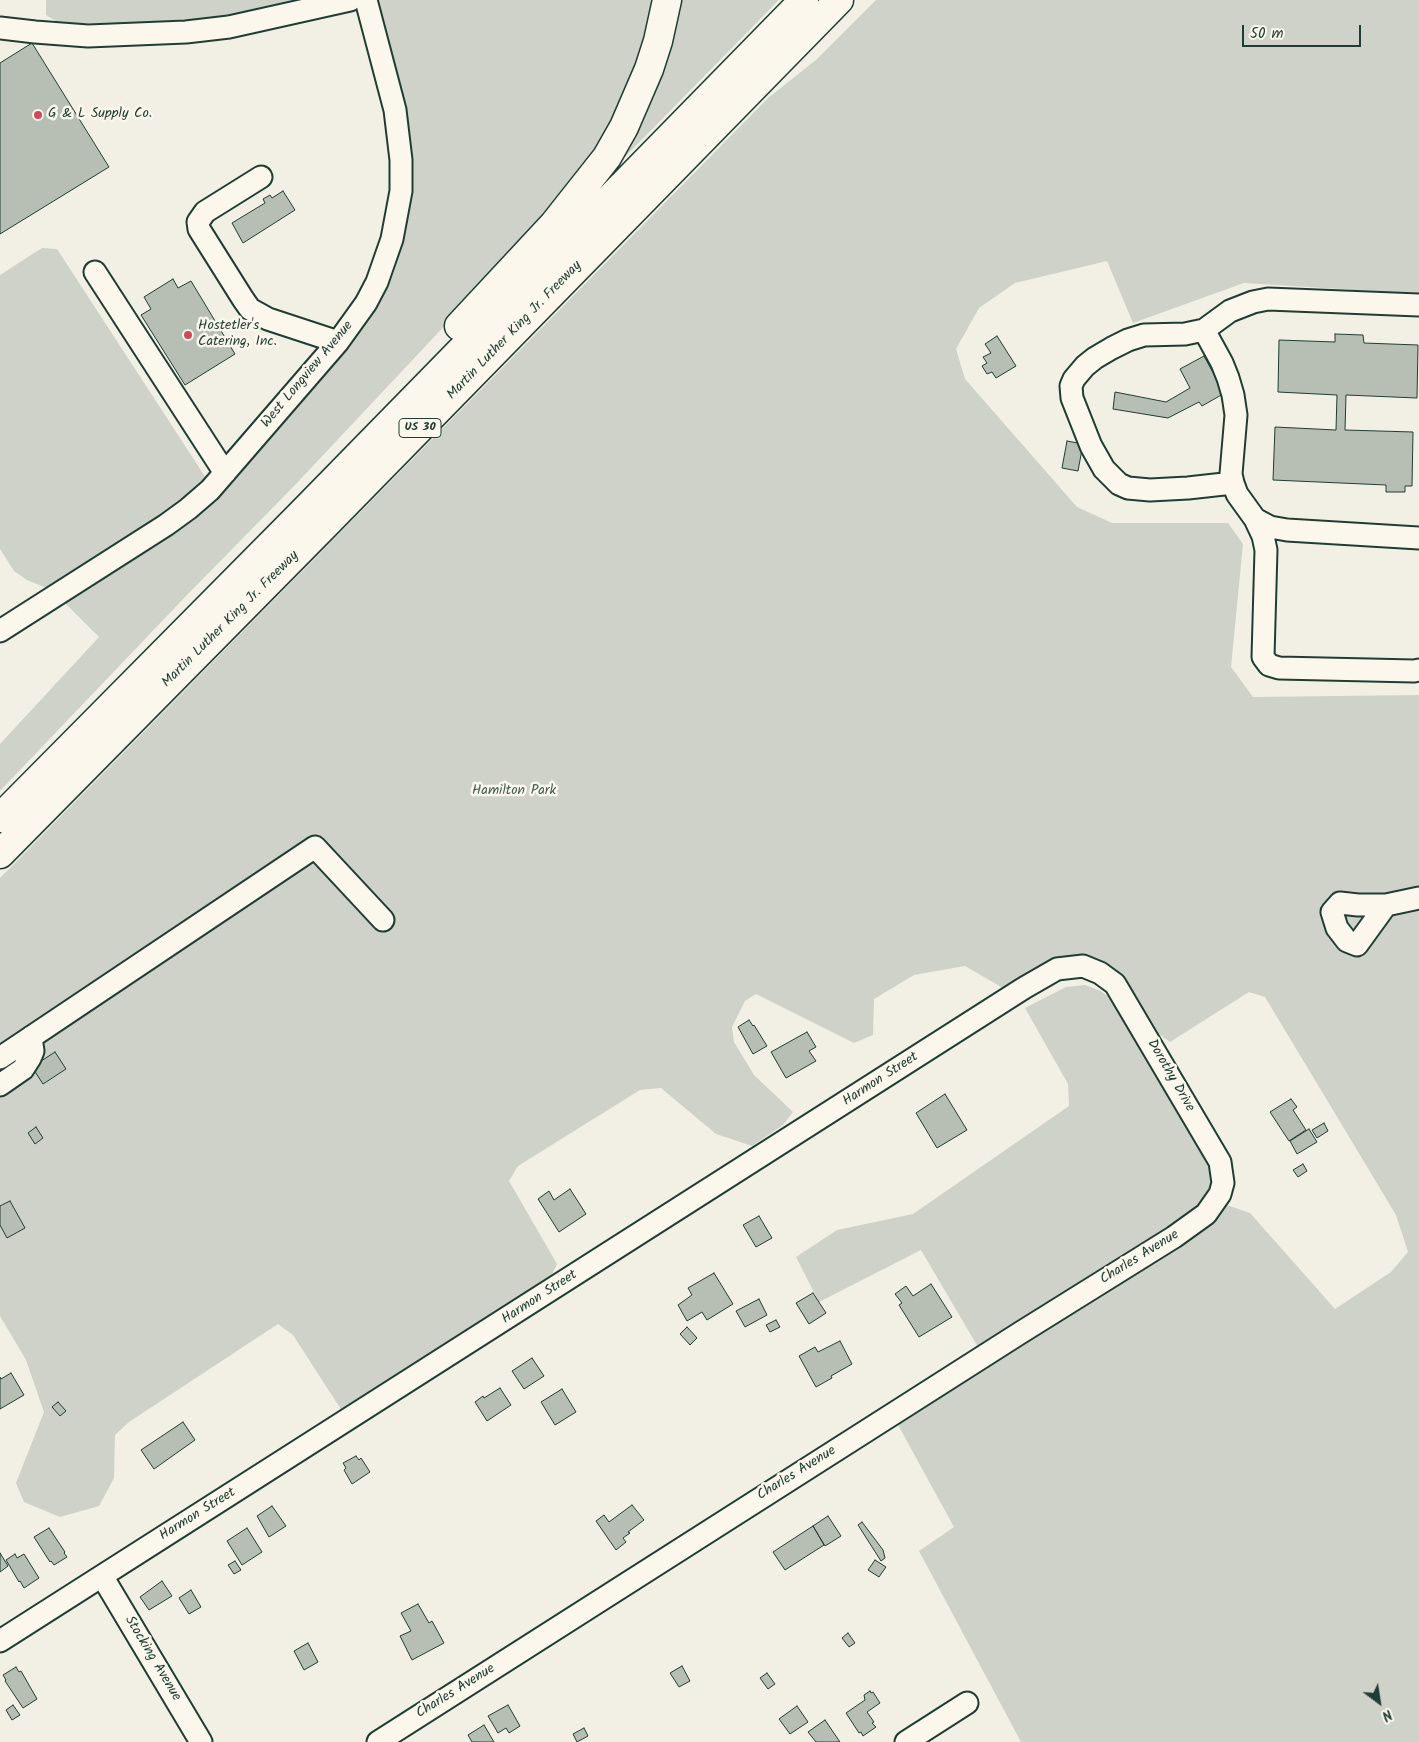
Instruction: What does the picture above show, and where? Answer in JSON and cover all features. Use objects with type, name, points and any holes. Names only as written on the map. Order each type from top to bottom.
[{"type":"highway","points":[[78,740],[192,606],[528,252],[593,176],[607,157],[637,99],[658,41],[667,0]]},
{"type":"highway","name":"Martin Luther King Jr. Freeway","points":[[0,818],[301,514],[804,0]]},
{"type":"highway","name":"Martin Luther King Jr. Freeway","points":[[0,854],[333,518],[839,0]]},
{"type":"highway","points":[[761,79],[811,46],[857,0]]},
{"type":"street","points":[[0,28],[88,36],[186,32],[229,27],[350,0]]},
{"type":"street","name":"West Longview Avenue","points":[[0,631],[166,525],[202,496],[225,473],[338,342],[366,303],[377,282],[392,239],[401,191],[401,160],[395,110],[366,0]]},
{"type":"street","points":[[261,176],[205,212],[198,222],[199,229],[250,309],[268,319],[338,342]]},
{"type":"street","points":[[95,272],[225,473]]},
{"type":"street","points":[[1233,483],[1150,490],[1128,488],[1119,484],[1104,469],[1091,446],[1072,398],[1071,386],[1074,379],[1084,366],[1112,348],[1144,335],[1185,334],[1204,330],[1230,311],[1253,302],[1268,299],[1419,305]]},
{"type":"street","points":[[1204,330],[1222,363],[1233,395],[1236,415],[1231,474],[1233,483],[1241,501],[1255,519],[1263,536],[1266,550],[1263,657],[1269,665],[1279,668],[1419,670]]},
{"type":"street","points":[[1255,519],[1270,527],[1287,530],[1419,538]]},
{"type":"street","points":[[0,1058],[315,847],[384,920]]},
{"type":"street","points":[[1386,905],[1419,898]]},
{"type":"street","name":"Dorothy Drive","points":[[1083,966],[1100,973],[1116,984],[1220,1162],[1223,1183],[1214,1204]]},
{"type":"street","name":"Harmon Street","points":[[0,1641],[558,1287],[1024,988],[1057,970],[1083,966]]},
{"type":"street","points":[[0,1086],[23,1069],[30,1058],[33,1051],[31,1037]]},
{"type":"street","name":"Charles Avenue","points":[[378,1742],[1174,1237],[1206,1214],[1214,1204]]},
{"type":"street","name":"Stocking Avenue","points":[[102,1576],[201,1742]]},
{"type":"street","points":[[906,1742],[967,1703]]},
{"type":"green space","points":[[46,0],[312,0],[227,20],[105,24],[59,23],[46,15]]},
{"type":"green space","points":[[376,0],[656,0],[633,79],[594,156],[513,253],[296,484],[0,791],[0,744],[99,637],[64,602],[231,482],[357,337],[376,308],[394,272],[405,235],[411,196],[412,165],[409,131],[401,91]]},
{"type":"green space","points":[[676,0],[779,0],[618,164]]},
{"type":"green space","name":"Hamilton Park","points":[[876,0],[1419,0],[1419,294],[1244,283],[1133,323],[1107,261],[1015,283],[979,308],[956,349],[965,379],[1077,507],[1112,523],[1228,523],[1243,544],[1231,667],[1253,697],[1419,695],[1419,1742],[1021,1742],[919,1551],[954,1527],[897,1423],[1224,1204],[1250,1213],[1335,1309],[1391,1272],[1408,1252],[1396,1215],[1265,997],[1249,992],[1170,1042],[1156,1032],[1125,979],[1107,963],[1082,955],[1054,958],[1003,988],[965,966],[914,975],[874,999],[873,1035],[854,1043],[756,994],[745,1001],[732,1027],[734,1042],[754,1075],[793,1112],[783,1125],[752,1146],[716,1134],[661,1088],[640,1090],[518,1166],[509,1181],[557,1264],[550,1278],[342,1411],[293,1335],[278,1324],[129,1422],[115,1435],[114,1478],[99,1506],[60,1517],[24,1502],[16,1483],[44,1412],[26,1360],[0,1316],[0,878],[768,98],[816,60]]},
{"type":"green space","points":[[42,248],[57,249],[206,478],[166,512],[49,589],[27,580],[14,571],[0,549],[0,275]]},
{"type":"green space","points":[[1085,985],[1101,991],[1116,1003],[1211,1166],[1211,1189],[1201,1205],[1182,1221],[978,1347],[921,1250],[819,1302],[796,1257],[837,1230],[913,1214],[1069,1106],[1068,1084],[1025,1008],[1066,987]]},
{"type":"building","name":"G & L Supply Co.","points":[[32,43],[109,167],[0,234],[0,63]]},
{"type":"building","points":[[283,191],[295,210],[243,243],[232,223],[265,203],[263,199],[270,195],[272,198]]},
{"type":"building","name":"Hostetler's Catering, Inc.","points":[[173,279],[178,288],[191,281],[235,354],[185,385],[141,315],[151,309],[144,297]]},
{"type":"building","points":[[1335,334],[1363,335],[1364,343],[1418,345],[1417,398],[1346,395],[1345,430],[1413,432],[1412,486],[1405,486],[1405,492],[1386,492],[1386,485],[1273,480],[1275,427],[1336,430],[1337,395],[1278,392],[1279,340],[1335,342]]},
{"type":"building","points":[[997,336],[1016,366],[996,378],[992,372],[987,374],[982,366],[987,363],[983,357],[991,353],[985,344]]},
{"type":"building","points":[[1204,356],[1223,394],[1202,406],[1199,402],[1168,418],[1113,409],[1115,392],[1166,402],[1190,388],[1180,369]]},
{"type":"building","points":[[1067,441],[1083,444],[1078,471],[1062,468]]},
{"type":"building","points":[[749,1020],[767,1046],[753,1054],[738,1027]]},
{"type":"building","points":[[807,1032],[816,1047],[809,1051],[816,1061],[786,1078],[771,1052]]},
{"type":"building","points":[[55,1052],[66,1069],[43,1084],[32,1067]]},
{"type":"building","points":[[945,1094],[967,1130],[937,1148],[916,1113]]},
{"type":"building","points":[[1291,1099],[1297,1107],[1293,1110],[1306,1130],[1289,1141],[1270,1112]]},
{"type":"building","points":[[1324,1123],[1328,1131],[1317,1138],[1312,1130]]},
{"type":"building","points":[[36,1127],[43,1138],[35,1144],[28,1133]]},
{"type":"building","points":[[1309,1129],[1317,1142],[1297,1154],[1290,1141]]},
{"type":"building","points":[[1303,1164],[1307,1171],[1298,1177],[1293,1170]]},
{"type":"building","points":[[570,1189],[586,1214],[559,1232],[538,1199],[549,1191],[554,1200]]},
{"type":"building","points":[[10,1201],[25,1228],[7,1238],[0,1225],[0,1206]]},
{"type":"building","points":[[759,1216],[772,1238],[756,1247],[743,1225]]},
{"type":"building","points":[[714,1273],[733,1304],[707,1320],[702,1312],[687,1321],[678,1305],[692,1295],[688,1288]]},
{"type":"building","points":[[931,1284],[952,1317],[919,1337],[899,1305],[902,1303],[895,1294],[906,1286],[913,1296]]},
{"type":"building","points":[[813,1293],[826,1313],[809,1324],[796,1303]]},
{"type":"building","points":[[759,1299],[767,1315],[745,1327],[736,1311]]},
{"type":"building","points":[[776,1320],[780,1327],[770,1332],[766,1325]]},
{"type":"building","points":[[687,1327],[697,1338],[690,1345],[680,1334]]},
{"type":"building","points":[[840,1341],[852,1364],[816,1387],[799,1356],[815,1347],[818,1352]]},
{"type":"building","points":[[532,1358],[544,1376],[524,1389],[512,1371]]},
{"type":"building","points":[[11,1373],[24,1395],[0,1409],[0,1377],[1,1379]]},
{"type":"building","points":[[500,1388],[511,1405],[487,1421],[475,1402]]},
{"type":"building","points":[[562,1389],[576,1412],[555,1425],[541,1402]]},
{"type":"building","points":[[58,1402],[66,1411],[60,1416],[52,1407]]},
{"type":"building","points":[[183,1422],[195,1440],[154,1469],[141,1450]]},
{"type":"building","points":[[356,1456],[359,1460],[361,1458],[370,1472],[352,1484],[344,1470],[346,1468],[343,1463]]},
{"type":"building","points":[[632,1505],[644,1520],[628,1532],[630,1533],[623,1538],[626,1542],[616,1550],[596,1521],[604,1515],[609,1522]]},
{"type":"building","points":[[272,1506],[286,1526],[269,1537],[257,1516]]},
{"type":"building","points":[[828,1516],[841,1536],[825,1546],[813,1526]]},
{"type":"building","points":[[862,1522],[883,1550],[885,1558],[881,1561],[858,1525]]},
{"type":"building","points":[[813,1526],[824,1545],[785,1570],[773,1552]]},
{"type":"building","points":[[49,1528],[67,1557],[54,1565],[50,1562],[34,1537]]},
{"type":"building","points":[[247,1528],[262,1552],[242,1565],[227,1541]]},
{"type":"building","points":[[0,1553],[8,1566],[0,1572]]},
{"type":"building","points":[[15,1554],[17,1558],[24,1554],[39,1578],[24,1588],[6,1560]]},
{"type":"building","points":[[875,1560],[886,1567],[879,1577],[868,1570]]},
{"type":"building","points":[[235,1561],[241,1570],[234,1574],[228,1565]]},
{"type":"building","points":[[162,1581],[172,1596],[149,1610],[140,1597]]},
{"type":"building","points":[[191,1590],[201,1607],[189,1614],[179,1598]]},
{"type":"building","points":[[418,1604],[429,1623],[432,1621],[444,1643],[412,1660],[400,1636],[411,1631],[401,1613]]},
{"type":"building","points":[[848,1633],[855,1643],[849,1647],[842,1638]]},
{"type":"building","points":[[308,1643],[318,1662],[304,1670],[294,1651]]},
{"type":"building","points":[[682,1666],[690,1681],[679,1687],[670,1673]]},
{"type":"building","points":[[16,1667],[19,1672],[21,1671],[37,1699],[23,1708],[3,1675]]},
{"type":"building","points":[[767,1673],[775,1684],[768,1689],[760,1678]]},
{"type":"building","points":[[870,1691],[871,1693],[873,1692],[880,1703],[867,1712],[876,1727],[863,1736],[846,1713],[865,1700],[864,1695]]},
{"type":"building","points":[[13,1705],[20,1715],[12,1720],[6,1710]]},
{"type":"building","points":[[508,1705],[520,1726],[509,1733],[506,1728],[498,1733],[488,1716]]},
{"type":"building","points":[[797,1706],[808,1722],[790,1734],[779,1719]]},
{"type":"building","points":[[825,1720],[840,1742],[816,1742],[808,1732]]},
{"type":"building","points":[[484,1725],[494,1742],[472,1742],[468,1735]]},
{"type":"building","points":[[584,1728],[588,1736],[577,1742],[573,1734]]},
{"type":"place","name":"G & L Supply Co.","points":[[38,115]]},
{"type":"place","name":"Hostetler's Catering, Inc.","points":[[188,335]]}]
